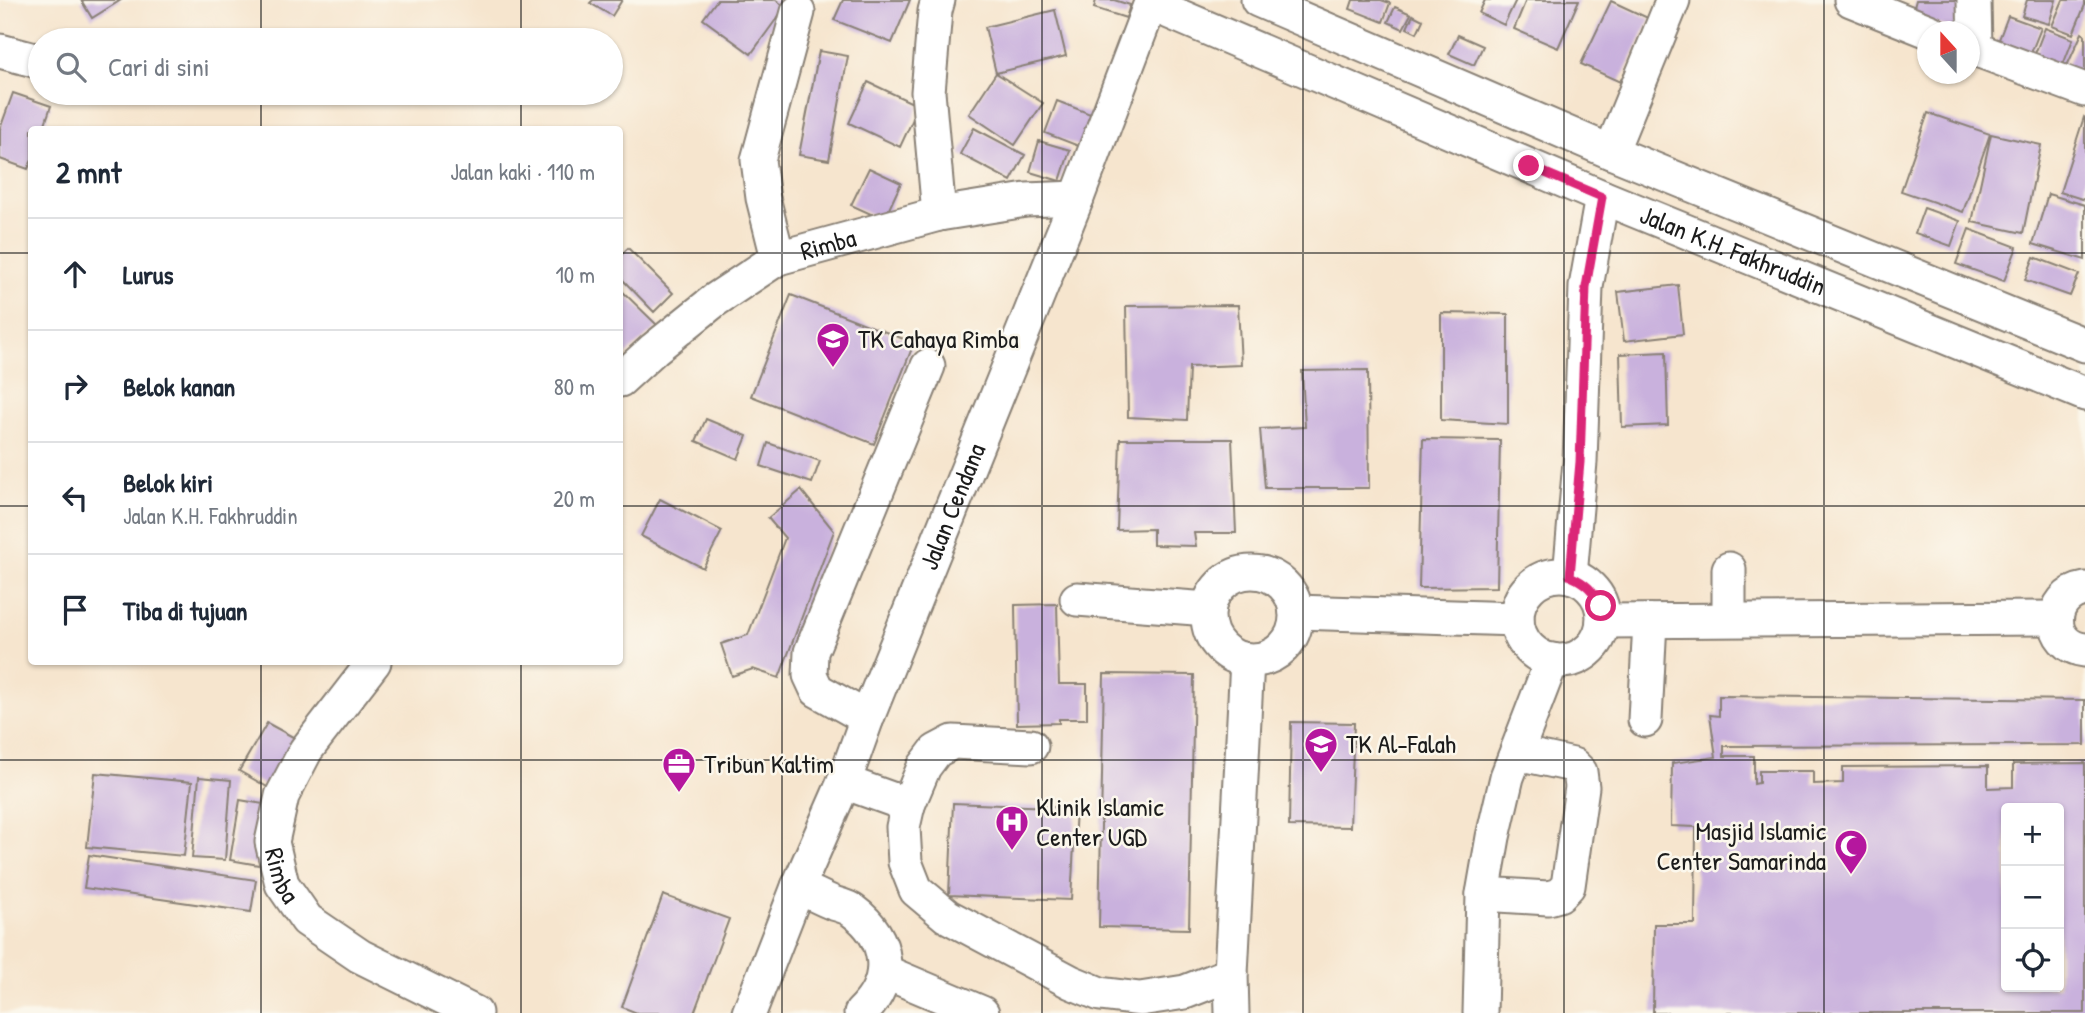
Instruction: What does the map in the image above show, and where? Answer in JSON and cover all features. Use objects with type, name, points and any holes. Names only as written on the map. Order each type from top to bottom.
[{"type":"street","points":[[938,0],[928,92],[939,214]]},
{"type":"street","name":"Jalan K.H. Fakhruddin","points":[[1258,0],[1611,152],[2085,345]]},
{"type":"street","points":[[1611,152],[1673,0]]},
{"type":"street","points":[[1851,0],[1917,26]]},
{"type":"street","points":[[1974,21],[1975,0]]},
{"type":"street","name":"Jalan K.H. Fakhruddin","points":[[1152,2],[1602,197],[2085,394]]},
{"type":"street","name":"Jalan Cendana","points":[[749,1013],[1077,198],[1152,2]]},
{"type":"street","points":[[778,258],[763,198],[758,160],[798,12]]},
{"type":"street","points":[[0,51],[28,58]]},
{"type":"street","points":[[1980,51],[2085,90]]},
{"type":"street","points":[[1570,576],[1580,462],[1586,287],[1602,197]]},
{"type":"street","name":"Rimba","points":[[623,377],[715,300],[778,258],[939,214],[1026,200],[1077,198]]},
{"type":"street","points":[[867,718],[817,690],[810,675],[811,652],[928,366]]},
{"type":"street","points":[[1729,569],[1729,619]]},
{"type":"street","points":[[1244,573],[1262,573],[1279,581],[1290,594],[1296,612],[1293,631],[1283,648],[1266,658],[1247,660],[1230,655],[1216,643],[1208,627],[1208,609],[1214,593],[1227,579],[1244,573]]},
{"type":"street","points":[[1554,576],[1570,576],[1584,582],[1594,592],[1601,606],[1603,621],[1600,635],[1592,647],[1580,656],[1552,660],[1534,653],[1522,638],[1517,619],[1527,590],[1539,581],[1554,576]]},
{"type":"street","points":[[2085,589],[2064,599],[2056,618],[2062,638],[2073,647],[2085,650]]},
{"type":"street","points":[[1077,599],[1208,609]]},
{"type":"street","points":[[1296,612],[1517,619]]},
{"type":"street","points":[[1603,621],[2056,618]]},
{"type":"street","points":[[1644,720],[1650,621]]},
{"type":"street","points":[[1232,1013],[1231,974],[1247,660]]},
{"type":"street","points":[[1480,1013],[1483,894],[1493,837],[1507,777],[1552,660]]},
{"type":"street","name":"Rimba","points":[[372,665],[306,750],[282,796],[272,842],[282,884],[307,920],[360,956],[475,1013]]},
{"type":"street","points":[[1031,746],[953,743],[936,751],[924,767],[902,827],[905,862],[916,890],[947,916],[1071,982],[1100,994],[1140,999],[1185,992],[1231,974]]},
{"type":"street","points":[[1483,894],[1548,898],[1559,895],[1568,886],[1582,787],[1580,772],[1573,765],[1517,753]]},
{"type":"street","points":[[844,782],[908,805]]},
{"type":"street","points":[[798,887],[852,910],[872,930],[881,948],[885,972],[867,1012]]},
{"type":"street","points":[[885,972],[982,1013]]},
{"type":"building","points":[[81,0],[121,0],[92,18]]},
{"type":"building","points":[[593,0],[622,0],[612,16],[590,3]]},
{"type":"building","points":[[717,0],[776,0],[785,7],[751,54],[703,19]]},
{"type":"building","points":[[843,0],[910,0],[892,43],[834,20]]},
{"type":"building","points":[[1096,0],[1114,0],[1130,5],[1126,18],[1094,8]]},
{"type":"building","points":[[1353,0],[1381,0],[1390,3],[1383,22],[1350,9]]},
{"type":"building","points":[[1485,0],[1516,0],[1504,25],[1479,13]]},
{"type":"building","points":[[1526,0],[1579,0],[1558,48],[1514,29]]},
{"type":"building","points":[[1916,0],[1968,0],[1962,21],[1923,21],[1911,18]]},
{"type":"building","points":[[2027,0],[2056,0],[2049,24],[2022,16]]},
{"type":"building","points":[[2063,0],[2085,0],[2073,34],[2052,26]]},
{"type":"building","points":[[1611,1],[1650,19],[1620,82],[1581,64]]},
{"type":"building","points":[[1395,7],[1411,14],[1403,29],[1388,22]]},
{"type":"building","points":[[1055,10],[1066,56],[996,73],[985,27]]},
{"type":"building","points":[[1413,15],[1423,20],[1417,33],[1407,28]]},
{"type":"building","points":[[2008,16],[2041,28],[2027,63],[1995,50]]},
{"type":"building","points":[[2045,28],[2073,39],[2061,70],[2033,59]]},
{"type":"building","points":[[2082,33],[2085,35],[2085,77],[2066,68]]},
{"type":"building","points":[[1458,35],[1483,46],[1474,65],[1449,54]]},
{"type":"building","points":[[819,51],[848,56],[829,160],[799,155]]},
{"type":"building","points":[[996,73],[1043,103],[1015,145],[969,114]]},
{"type":"building","points":[[868,82],[919,106],[900,147],[849,123]]},
{"type":"building","points":[[13,93],[28,98],[28,105],[51,106],[44,126],[28,126],[28,169],[0,159],[0,129]]},
{"type":"building","points":[[1057,101],[1093,115],[1081,147],[1045,133]]},
{"type":"building","points":[[1928,113],[1990,134],[1963,212],[1901,191]]},
{"type":"building","points":[[2085,118],[2085,200],[2060,192]]},
{"type":"building","points":[[974,128],[1025,155],[1011,181],[960,154]]},
{"type":"building","points":[[1991,134],[2041,145],[2023,233],[1972,222]]},
{"type":"building","points":[[1039,141],[1070,150],[1060,181],[1030,172]]},
{"type":"building","points":[[869,168],[901,183],[884,220],[851,205]]},
{"type":"building","points":[[2048,194],[2085,205],[2085,260],[2033,244]]},
{"type":"building","points":[[1924,208],[1960,221],[1951,246],[1915,233]]},
{"type":"building","points":[[1969,229],[2017,247],[2004,281],[1956,264]]},
{"type":"building","points":[[628,248],[673,293],[654,312],[623,280],[623,253]]},
{"type":"building","points":[[2034,257],[2079,274],[2070,296],[2025,280]]},
{"type":"building","points":[[1678,285],[1683,334],[1624,341],[1618,292]]},
{"type":"building","points":[[623,292],[658,326],[623,357]]},
{"type":"building","name":"TK Cahaya Rimba","points":[[791,295],[914,343],[874,444],[751,396]]},
{"type":"building","points":[[1238,305],[1241,365],[1189,367],[1187,420],[1128,417],[1126,306]]},
{"type":"building","points":[[1441,313],[1508,314],[1508,424],[1441,420]]},
{"type":"building","points":[[1666,352],[1668,425],[1622,427],[1620,354]]},
{"type":"building","points":[[1368,370],[1369,488],[1265,488],[1260,429],[1305,427],[1302,371]]},
{"type":"building","points":[[706,419],[747,436],[738,459],[696,441]]},
{"type":"building","points":[[1120,439],[1232,439],[1236,533],[1194,533],[1196,546],[1153,545],[1153,529],[1117,530]]},
{"type":"building","points":[[1423,439],[1500,440],[1497,587],[1419,588]]},
{"type":"building","points":[[768,443],[820,461],[812,483],[761,466]]},
{"type":"building","points":[[801,490],[834,531],[779,678],[753,669],[732,676],[721,644],[748,635],[785,538],[768,518]]},
{"type":"building","points":[[660,499],[722,531],[703,568],[641,536]]},
{"type":"building","points":[[1057,604],[1059,684],[1087,684],[1087,719],[1017,724],[1015,605]]},
{"type":"building","points":[[1104,674],[1194,675],[1189,929],[1099,927]]},
{"type":"building","name":"Masjid Islamic Center Samarinda","points":[[1719,696],[2085,700],[2085,745],[1724,746],[1724,756],[1754,756],[1754,784],[1759,783],[1759,771],[1813,771],[1813,784],[1843,783],[1843,767],[1988,766],[1988,788],[2013,787],[2013,764],[2085,763],[2085,1013],[1653,1013],[1654,924],[1695,924],[1696,827],[1671,826],[1672,763],[1716,757],[1710,715],[1719,716]]},
{"type":"building","name":"TK Al-Falah","points":[[1291,722],[1354,723],[1350,827],[1289,826]]},
{"type":"building","points":[[267,723],[304,743],[276,792],[239,771]]},
{"type":"building","points":[[95,773],[192,782],[184,856],[87,847]]},
{"type":"building","points":[[199,777],[231,780],[225,860],[192,858]]},
{"type":"building","points":[[240,800],[269,805],[259,865],[230,860]]},
{"type":"building","name":"Klinik Islamic Center UGD","points":[[953,803],[1076,808],[1071,900],[949,895]]},
{"type":"building","points":[[89,855],[256,880],[251,912],[84,888]]},
{"type":"building","points":[[663,895],[729,919],[694,1013],[637,1013],[622,1007]]},
{"type":"place","name":"TK Cahaya Rimba","points":[[833,369]]},
{"type":"place","name":"TK Al-Falah","points":[[1321,774]]},
{"type":"place","name":"Tribun Kaltim","points":[[679,794]]},
{"type":"place","name":"Klinik Islamic Center UGD","points":[[1012,852]]},
{"type":"place","name":"Masjid Islamic Center Samarinda","points":[[1851,876]]},
{"type":"route","points":[[1529,166],[1602,197],[1586,287],[1580,462],[1570,576],[1584,582],[1594,592],[1601,606]]}]
